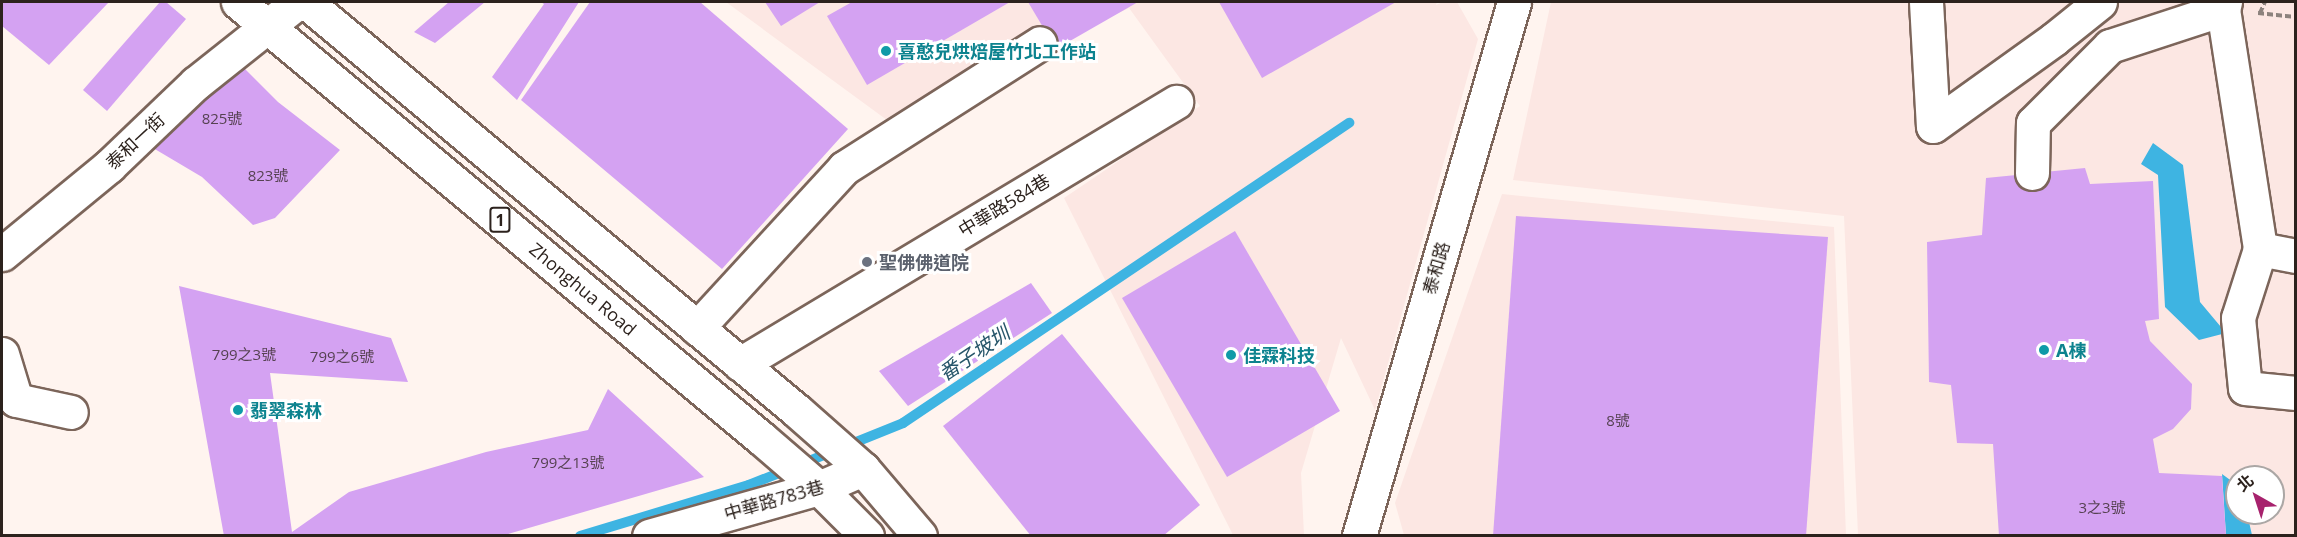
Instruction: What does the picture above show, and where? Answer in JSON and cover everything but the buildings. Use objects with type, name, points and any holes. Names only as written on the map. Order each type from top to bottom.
[{"type":"main road","name":"Zhonghua Road","points":[[238,2],[819,488]]},
{"type":"main road","name":"泰和一街","points":[[2,254],[109,166],[196,83],[266,25],[298,2]]},
{"type":"main road","name":"1","points":[[306,2],[796,410],[863,469],[920,536]]},
{"type":"main road","name":"泰和路","points":[[1359,536],[1514,2]]},
{"type":"main road","points":[[1926,2],[1934,126],[2054,39],[2100,2]]},
{"type":"main road","points":[[2032,173],[2033,123],[2110,46],[2224,5],[2260,249],[2238,318],[2245,388],[2295,393]]},
{"type":"main road","points":[[697,328],[844,168],[1040,43]]},
{"type":"main road","name":"中華路584巷","points":[[740,364],[1176,102]]},
{"type":"main road","points":[[2260,249],[2295,256]]},
{"type":"main road","points":[[2,354],[16,400],[71,411]]},
{"type":"main road","name":"中華路783巷","points":[[649,536],[819,488],[863,469]]},
{"type":"main road","name":"1","points":[[819,488],[867,536]]},
{"type":"path","points":[[2260,13],[2265,2]]},
{"type":"shaded area","points":[[726,2],[1437,2],[1436,5],[1443,2],[1457,2],[1478,39],[1375,410],[1341,338],[1301,473],[1304,535],[1233,535],[1064,198],[1200,106],[1129,8],[891,123]]},
{"type":"shaded area","points":[[1551,2],[2295,2],[2295,535],[1858,535],[1844,216],[1513,180]]},
{"type":"shaded area","points":[[1502,194],[1834,227],[1846,535],[1404,535],[1395,503]]},
{"type":"water","points":[[2153,143],[2183,165],[2200,302],[2226,333],[2199,340],[2165,307],[2158,175],[2141,164]]},
{"type":"water","points":[[2222,474],[2225,476],[2225,520]]},
{"type":"water","points":[[2225,525],[2250,525],[2252,535],[2226,535]]},
{"type":"waterway","name":"番子坡圳","points":[[580,536],[749,485],[903,423],[1349,123]]},
{"type":"place","name":"喜憨兒烘焙屋竹北工作站","points":[[886,51]]},
{"type":"place","name":"聖佛佛道院","points":[[867,262]]},
{"type":"place","name":"A棟","points":[[2044,350]]},
{"type":"place","name":"佳霖科技","points":[[1231,355]]},
{"type":"place","name":"翡翠森林","points":[[238,410]]}]
